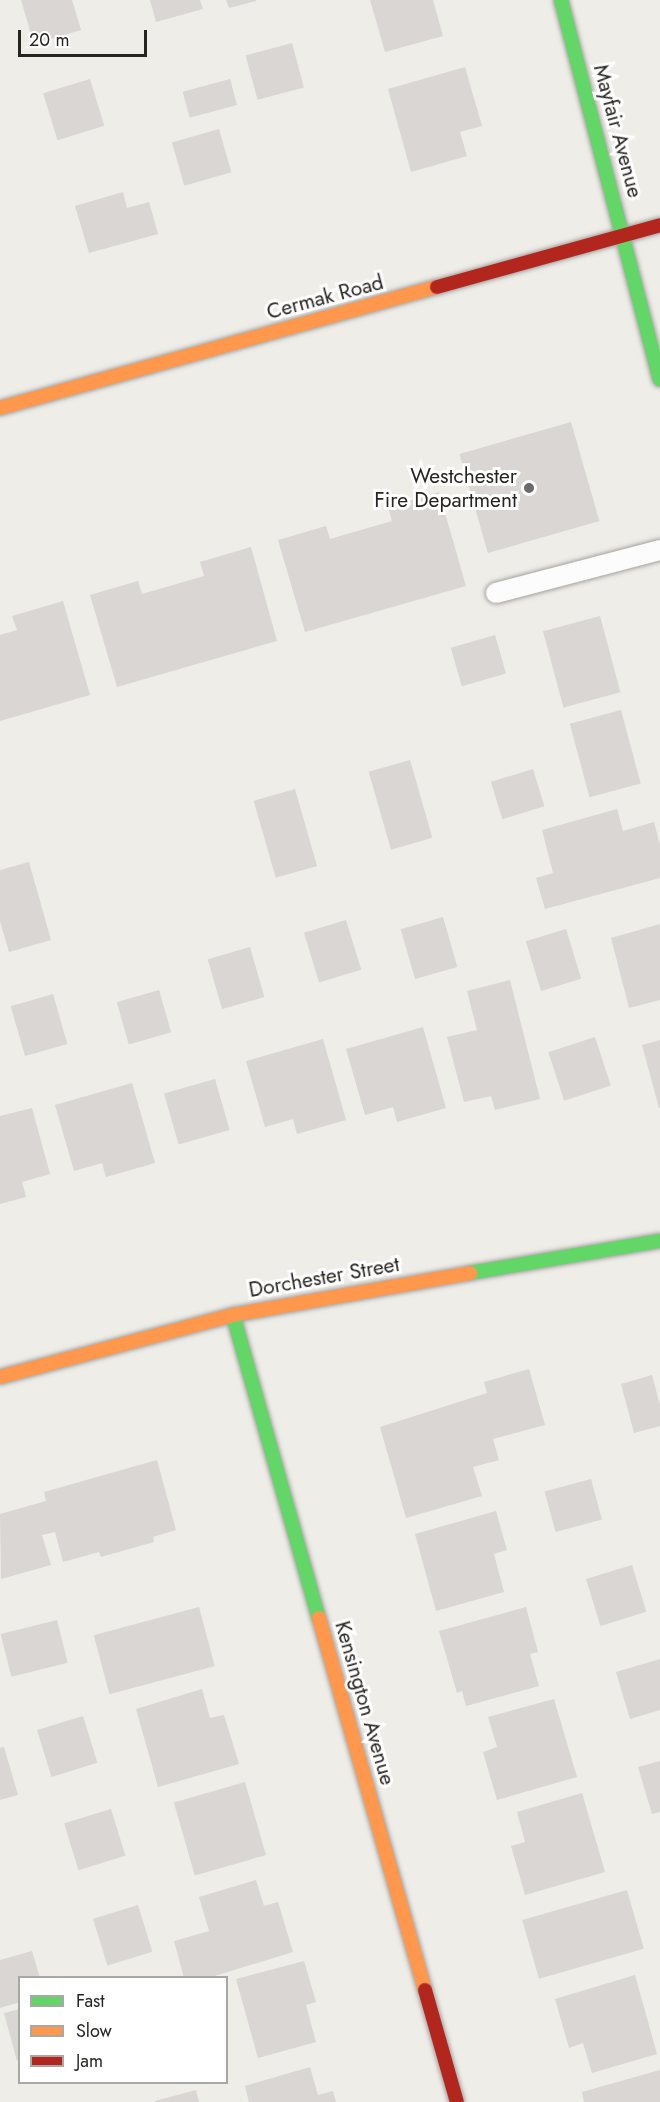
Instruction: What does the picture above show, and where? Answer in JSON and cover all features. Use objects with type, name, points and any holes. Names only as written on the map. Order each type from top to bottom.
[{"type":"street","name":"Mayfair Avenue","points":[[561,0],[660,379]]},
{"type":"street","name":"Cermak Road","points":[[0,408],[660,225]]},
{"type":"street","name":"Dorchester Street","points":[[0,1377],[233,1315],[660,1241]]},
{"type":"street","name":"Kensington Avenue","points":[[233,1315],[458,2102]]},
{"type":"lane","points":[[496,593],[660,550]]},
{"type":"building","points":[[21,0],[72,0],[81,30],[34,44]]},
{"type":"building","points":[[150,0],[200,0],[203,9],[156,22]]},
{"type":"building","points":[[226,0],[256,0],[256,1],[229,8]]},
{"type":"building","points":[[370,0],[433,0],[443,36],[385,52]]},
{"type":"building","points":[[292,43],[304,87],[258,100],[246,55]]},
{"type":"building","points":[[465,67],[482,126],[460,132],[467,156],[411,172],[388,89]]},
{"type":"building","points":[[90,79],[104,126],[57,140],[43,93]]},
{"type":"building","points":[[230,79],[237,105],[190,118],[183,92]]},
{"type":"building","points":[[219,129],[231,172],[184,186],[172,143]]},
{"type":"building","points":[[123,192],[127,208],[149,202],[158,234],[89,253],[75,206]]},
{"type":"building","name":"Westchester Fire Department","points":[[571,422],[599,521],[488,553],[459,454]]},
{"type":"building","points":[[439,492],[466,586],[305,632],[278,540],[326,526],[330,539],[392,521],[388,507]]},
{"type":"building","points":[[251,547],[277,641],[117,687],[90,595],[138,581],[142,594],[204,576],[200,562]]},
{"type":"building","points":[[63,601],[90,695],[0,721],[0,635],[17,630],[12,616]]},
{"type":"building","points":[[600,616],[620,692],[563,708],[543,631]]},
{"type":"building","points":[[495,635],[506,673],[462,686],[451,648]]},
{"type":"building","points":[[621,710],[641,783],[589,797],[570,724]]},
{"type":"building","points":[[410,760],[432,838],[391,850],[369,772]]},
{"type":"building","points":[[533,769],[544,806],[502,819],[491,782]]},
{"type":"building","points":[[295,789],[317,866],[276,878],[254,801]]},
{"type":"building","points":[[617,809],[623,831],[654,822],[660,845],[660,878],[545,909],[536,878],[553,873],[542,830]]},
{"type":"building","points":[[29,862],[51,940],[9,952],[0,921],[0,870]]},
{"type":"building","points":[[443,917],[457,967],[415,979],[401,929]]},
{"type":"building","points":[[346,920],[361,970],[319,983],[304,933]]},
{"type":"building","points":[[660,924],[660,1000],[629,1008],[611,938]]},
{"type":"building","points":[[566,929],[581,979],[541,991],[526,941]]},
{"type":"building","points":[[250,947],[264,997],[222,1009],[208,959]]},
{"type":"building","points":[[510,980],[540,1099],[495,1110],[491,1096],[464,1102],[447,1037],[477,1030],[467,991]]},
{"type":"building","points":[[159,990],[171,1032],[129,1044],[117,1002]]},
{"type":"building","points":[[53,994],[67,1044],[25,1056],[11,1006]]},
{"type":"building","points":[[423,1027],[446,1108],[397,1122],[393,1107],[365,1115],[346,1049]]},
{"type":"building","points":[[595,1037],[611,1086],[564,1101],[548,1052]]},
{"type":"building","points":[[323,1039],[346,1120],[297,1134],[293,1119],[265,1127],[246,1061]]},
{"type":"building","points":[[660,1040],[660,1108],[659,1108],[642,1045]]},
{"type":"building","points":[[215,1079],[230,1130],[179,1145],[164,1094]]},
{"type":"building","points":[[132,1083],[155,1163],[106,1177],[102,1163],[74,1171],[55,1105]]},
{"type":"building","points":[[32,1108],[50,1174],[22,1182],[26,1197],[0,1204],[0,1116]]},
{"type":"building","points":[[529,1369],[545,1425],[493,1439],[499,1460],[473,1467],[482,1496],[406,1518],[380,1427],[487,1393],[484,1382]]},
{"type":"building","points":[[652,1375],[660,1405],[660,1426],[634,1433],[621,1384]]},
{"type":"building","points":[[157,1460],[176,1530],[153,1537],[154,1542],[101,1557],[99,1552],[63,1562],[55,1532],[42,1535],[51,1565],[1,1579],[0,1514],[46,1501],[44,1492]]},
{"type":"building","points":[[591,1479],[602,1520],[556,1532],[545,1491]]},
{"type":"building","points":[[496,1511],[507,1550],[494,1554],[504,1592],[436,1611],[415,1534]]},
{"type":"building","points":[[632,1565],[646,1612],[600,1626],[586,1579]]},
{"type":"building","points":[[199,1607],[215,1666],[110,1694],[94,1635]]},
{"type":"building","points":[[526,1607],[538,1652],[530,1654],[539,1686],[466,1706],[462,1691],[457,1693],[439,1631]]},
{"type":"building","points":[[57,1620],[68,1663],[11,1677],[1,1634]]},
{"type":"building","points":[[660,1659],[660,1710],[630,1719],[616,1672]]},
{"type":"building","points":[[202,1689],[210,1718],[224,1715],[239,1764],[158,1787],[136,1709]]},
{"type":"building","points":[[554,1699],[577,1777],[497,1800],[483,1752],[497,1747],[488,1717]]},
{"type":"building","points":[[83,1716],[97,1763],[51,1777],[37,1730]]},
{"type":"building","points":[[4,1747],[18,1795],[0,1800],[0,1748]]},
{"type":"building","points":[[660,1761],[660,1812],[652,1814],[638,1767]]},
{"type":"building","points":[[245,1782],[266,1855],[195,1875],[174,1802]]},
{"type":"building","points":[[582,1793],[605,1872],[525,1895],[511,1846],[525,1842],[517,1812]]},
{"type":"building","points":[[111,1809],[125,1856],[78,1870],[64,1823]]},
{"type":"building","points":[[256,1880],[264,1906],[278,1902],[293,1952],[215,1976],[183,1976],[174,1941],[209,1931],[199,1897]]},
{"type":"building","points":[[627,1890],[644,1949],[539,1979],[522,1920]]},
{"type":"building","points":[[138,1905],[152,1952],[107,1966],[93,1919]]},
{"type":"building","points":[[32,1951],[39,1976],[18,1976],[18,2003],[0,2008],[0,1960]]},
{"type":"building","points":[[304,1961],[316,2002],[306,2005],[316,2042],[258,2058],[236,1979]]},
{"type":"building","points":[[635,1975],[657,2054],[592,2073],[583,2043],[569,2048],[555,1999]]},
{"type":"building","points":[[18,2010],[17,2061],[4,2013]]},
{"type":"building","points":[[310,2067],[318,2095],[333,2091],[336,2102],[249,2102],[245,2086]]},
{"type":"building","points":[[660,2070],[660,2102],[584,2102],[582,2092]]},
{"type":"building","points":[[196,2090],[199,2102],[155,2102],[155,2101]]},
{"type":"traffic: fast","points":[[561,0],[660,379]]},
{"type":"traffic: fast","points":[[470,1273],[660,1241]]},
{"type":"traffic: fast","points":[[233,1315],[319,1618]]},
{"type":"traffic: slow","points":[[0,408],[437,287]]},
{"type":"traffic: slow","points":[[0,1377],[233,1315],[470,1273]]},
{"type":"traffic: slow","points":[[319,1618],[425,1990]]},
{"type":"traffic: jam","points":[[437,287],[660,225]]},
{"type":"traffic: jam","points":[[425,1990],[457,2102]]},
{"type":"place","name":"Westchester Fire Department","points":[[529,488]]}]
